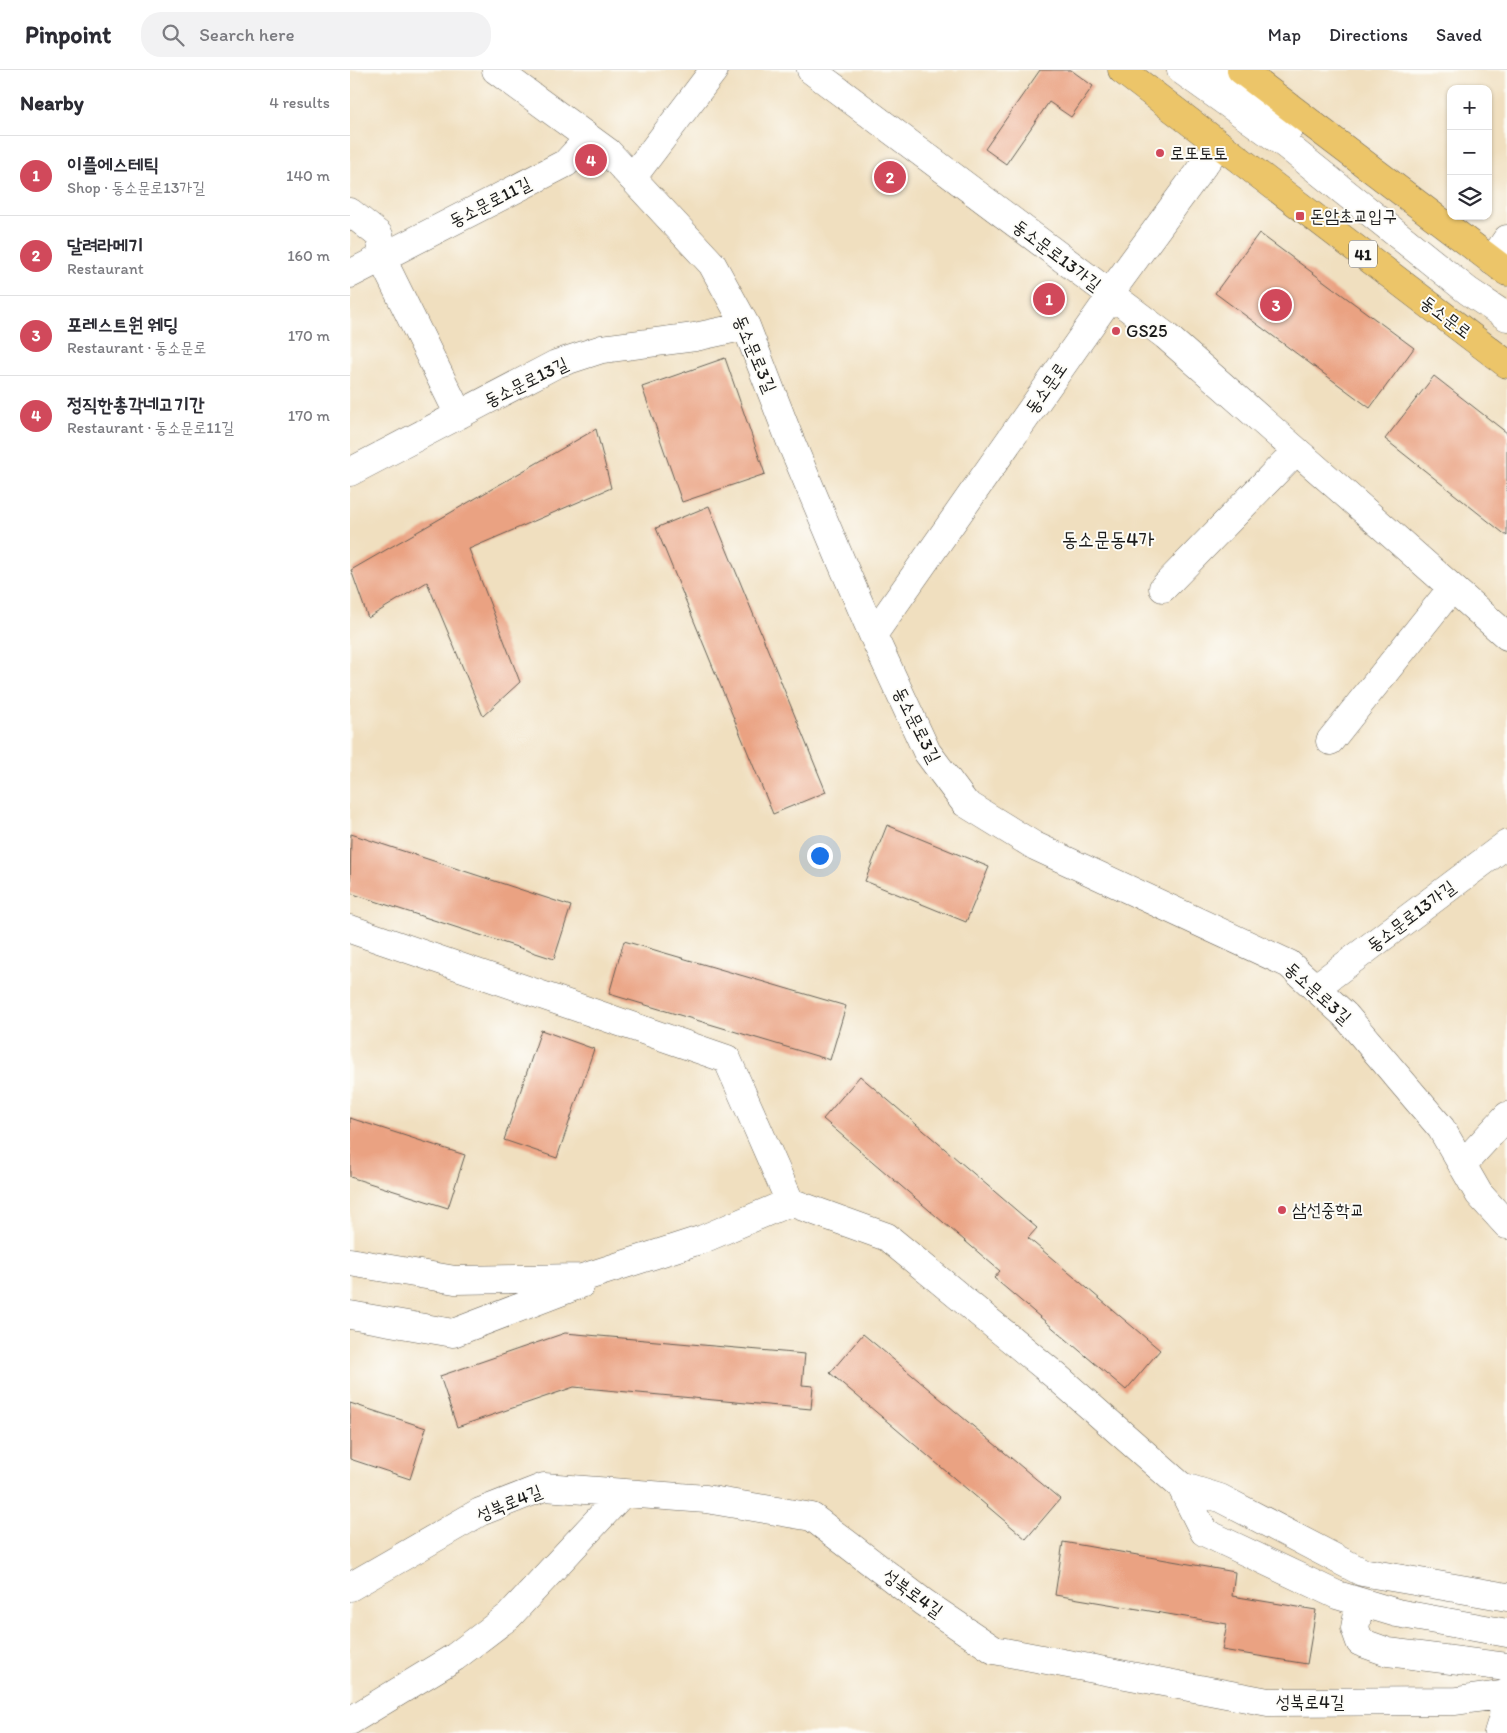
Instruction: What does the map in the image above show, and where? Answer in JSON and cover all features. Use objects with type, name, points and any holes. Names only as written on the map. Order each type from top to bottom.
[{"type":"main road","name":"동소문로","points":[[1122,70],[1507,364]]},
{"type":"main road","points":[[1241,70],[1500,267]]},
{"type":"street","name":"동소문로3길","points":[[496,70],[608,152],[712,264],[746,326],[790,440],[873,635],[927,752],[965,803],[1035,846],[1289,964],[1345,1015],[1441,1128],[1479,1194],[1507,1225]]},
{"type":"street","points":[[632,178],[714,70]]},
{"type":"street","name":"동소문로13가길","points":[[811,70],[1166,336],[1507,636]]},
{"type":"street","points":[[1181,70],[1286,145],[1468,291],[1507,317]]},
{"type":"street","points":[[1215,70],[1507,299]]},
{"type":"street","name":"동소문로11길","points":[[350,274],[566,164],[589,138]]},
{"type":"street","name":"동소문로","points":[[873,635],[1112,296],[1110,293],[1219,144]]},
{"type":"street","points":[[350,212],[379,235],[388,271],[459,416]]},
{"type":"street","points":[[1500,267],[1507,239]]},
{"type":"street","name":"동소문로13길","points":[[350,472],[556,364],[602,349],[695,338],[746,326]]},
{"type":"street","points":[[1163,588],[1296,451]]},
{"type":"street","points":[[1330,741],[1452,588]]},
{"type":"street","name":"동소문로13가길","points":[[1315,988],[1507,844]]},
{"type":"street","points":[[350,929],[727,1059],[790,1202]]},
{"type":"street","points":[[1462,1165],[1507,1116]]},
{"type":"street","points":[[350,1315],[453,1332],[703,1239],[790,1202],[886,1238],[1057,1377],[1181,1486],[1204,1532],[1337,1595],[1397,1613],[1507,1633]]},
{"type":"street","points":[[350,1262],[455,1280],[582,1278],[703,1239]]},
{"type":"street","points":[[1181,1486],[1220,1498],[1362,1572],[1507,1597]]},
{"type":"street","name":"성북로4길","points":[[350,1586],[480,1512],[544,1487],[706,1499],[812,1517],[923,1602],[994,1650],[1268,1702],[1456,1701],[1506,1694],[1503,1718],[1498,1733]]},
{"type":"street","points":[[350,1721],[455,1656],[508,1616],[623,1492]]},
{"type":"street","points":[[1360,1602],[1355,1628],[1360,1642],[1388,1652],[1507,1667]]},
{"type":"building","points":[[1040,70],[1071,70],[1093,86],[1071,117],[1049,102],[1006,164],[985,149]]},
{"type":"building","points":[[1259,233],[1414,348],[1370,408],[1215,293]]},
{"type":"building","points":[[725,358],[765,474],[682,502],[642,387]]},
{"type":"building","points":[[1434,376],[1507,433],[1507,536],[1385,439]]},
{"type":"building","points":[[596,429],[611,488],[469,549],[520,682],[483,716],[427,582],[368,618],[351,570]]},
{"type":"building","points":[[709,506],[826,792],[773,814],[656,528]]},
{"type":"building","points":[[887,825],[989,867],[966,922],[865,881]]},
{"type":"building","points":[[351,834],[571,906],[554,959],[350,893]]},
{"type":"building","points":[[624,941],[846,1006],[830,1060],[609,994]]},
{"type":"building","points":[[541,1030],[594,1049],[557,1158],[504,1140]]},
{"type":"building","points":[[860,1076],[1037,1228],[1028,1238],[1160,1350],[1126,1390],[994,1278],[1000,1271],[823,1119]]},
{"type":"building","points":[[350,1118],[465,1155],[448,1208],[350,1177]]},
{"type":"building","points":[[565,1333],[805,1354],[802,1385],[813,1386],[811,1409],[574,1387],[457,1427],[440,1376]]},
{"type":"building","points":[[863,1334],[1060,1499],[1026,1539],[830,1373]]},
{"type":"building","points":[[350,1403],[426,1428],[410,1479],[350,1459]]},
{"type":"building","points":[[1063,1542],[1235,1572],[1232,1596],[1316,1610],[1307,1664],[1222,1650],[1227,1624],[1055,1595]]},
{"type":"place","name":"로또토토","points":[[1160,153]]},
{"type":"place","name":"정직한총각네고기간","points":[[591,160]]},
{"type":"place","name":"달려라메기","points":[[890,177]]},
{"type":"place","name":"돈암초교입구","points":[[1300,216]]},
{"type":"place","name":"이플에스테틱","points":[[1049,299]]},
{"type":"place","name":"포레스트원 웨딩","points":[[1276,305]]},
{"type":"place","name":"GS25","points":[[1116,331]]},
{"type":"place","name":"삼선중학교","points":[[1282,1210]]},
{"type":"district","name":"동소문동4가","points":[[1108,539]]}]
